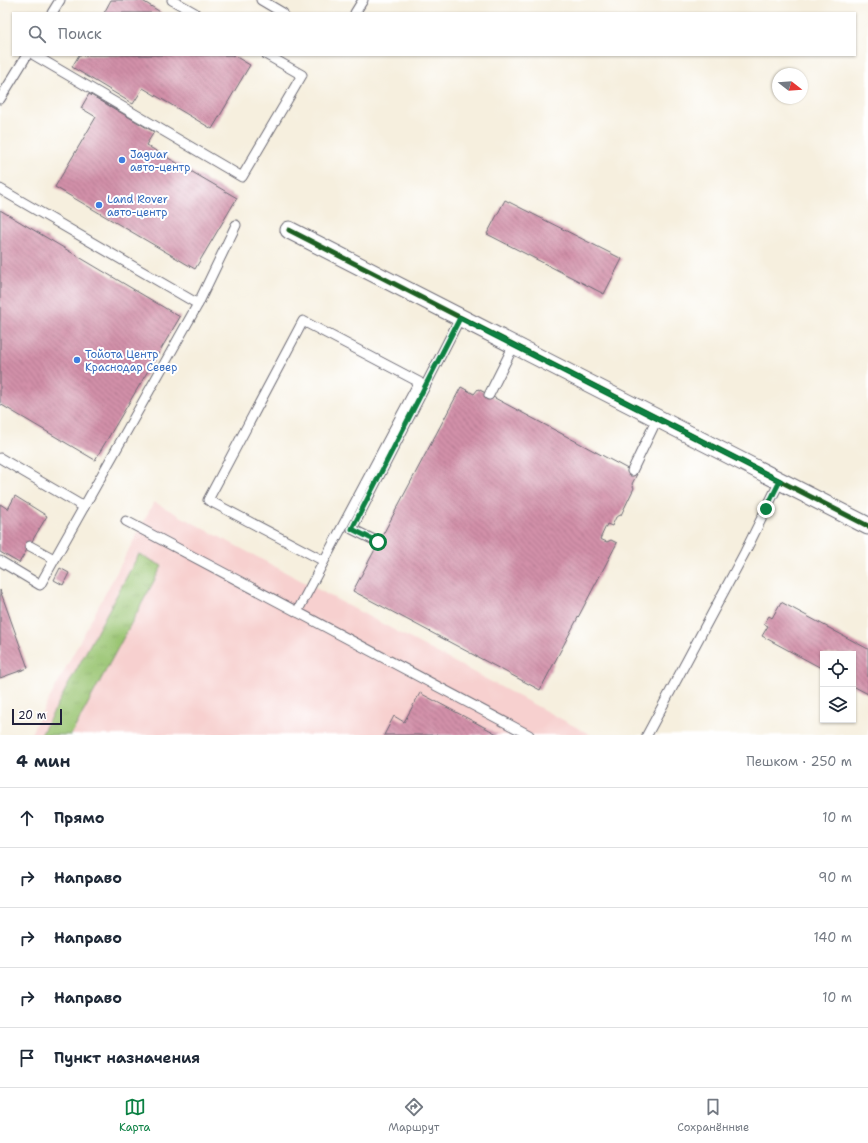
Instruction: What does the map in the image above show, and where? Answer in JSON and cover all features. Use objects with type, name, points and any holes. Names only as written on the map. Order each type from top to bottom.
[{"type":"street","points":[[288,230],[868,526]]},
{"type":"lane","points":[[53,12],[60,0]]},
{"type":"lane","points":[[172,0],[193,12]]},
{"type":"lane","points":[[261,0],[281,12]]},
{"type":"lane","points":[[356,12],[363,0]]},
{"type":"lane","points":[[0,99],[26,56]]},
{"type":"lane","points":[[36,56],[242,177],[302,75],[269,56]]},
{"type":"lane","points":[[0,189],[198,304]]},
{"type":"lane","points":[[0,561],[40,585],[198,304],[236,225]]},
{"type":"lane","points":[[378,542],[352,529],[460,318]]},
{"type":"lane","points":[[297,612],[419,382],[303,321],[208,500],[324,561]]},
{"type":"lane","points":[[489,395],[514,345]]},
{"type":"lane","points":[[632,471],[657,419]]},
{"type":"lane","points":[[0,458],[84,507]]},
{"type":"lane","points":[[647,735],[745,552],[780,481]]},
{"type":"lane","points":[[126,521],[529,735]]},
{"type":"lane","points":[[30,546],[54,559]]},
{"type":"shaded area","points":[[154,502],[591,735],[30,735]]},
{"type":"green space","points":[[139,554],[162,566],[71,735],[41,735]]},
{"type":"building","points":[[111,0],[141,0],[160,12],[105,12]]},
{"type":"building","points":[[78,56],[235,56],[250,65],[212,129],[143,88],[133,104],[72,67]]},
{"type":"building","points":[[89,94],[154,132],[146,145],[237,198],[195,269],[55,187],[96,117],[81,108]]},
{"type":"building","points":[[505,200],[622,259],[604,294],[487,234]]},
{"type":"building","name":"Тойота Центр Краснодар Север","points":[[0,210],[180,317],[95,460],[0,404]]},
{"type":"building","points":[[461,387],[474,394],[478,389],[637,474],[632,484],[634,488],[621,515],[616,517],[612,526],[607,524],[600,539],[607,542],[611,540],[617,543],[540,690],[353,591]]},
{"type":"building","points":[[15,496],[47,516],[19,563],[0,552],[0,504],[8,509]]},
{"type":"building","points":[[60,568],[69,573],[63,585],[54,580]]},
{"type":"building","points":[[0,590],[28,668],[0,678]]},
{"type":"building","points":[[781,602],[868,649],[868,694],[856,688],[856,651],[820,651],[820,667],[762,636],[768,626],[764,624],[769,616],[772,618]]},
{"type":"building","points":[[420,693],[499,735],[384,735],[394,716],[404,722]]},
{"type":"cycle path","points":[[289,230],[868,526]]},
{"type":"place","name":"Jaguar авто-центр","points":[[122,160]]},
{"type":"place","name":"Land Rover авто-центр","points":[[99,205]]},
{"type":"place","name":"Тойота Центр Краснодар Север","points":[[77,360]]},
{"type":"route","points":[[378,542],[352,529],[460,318],[780,481],[766,509]]}]
